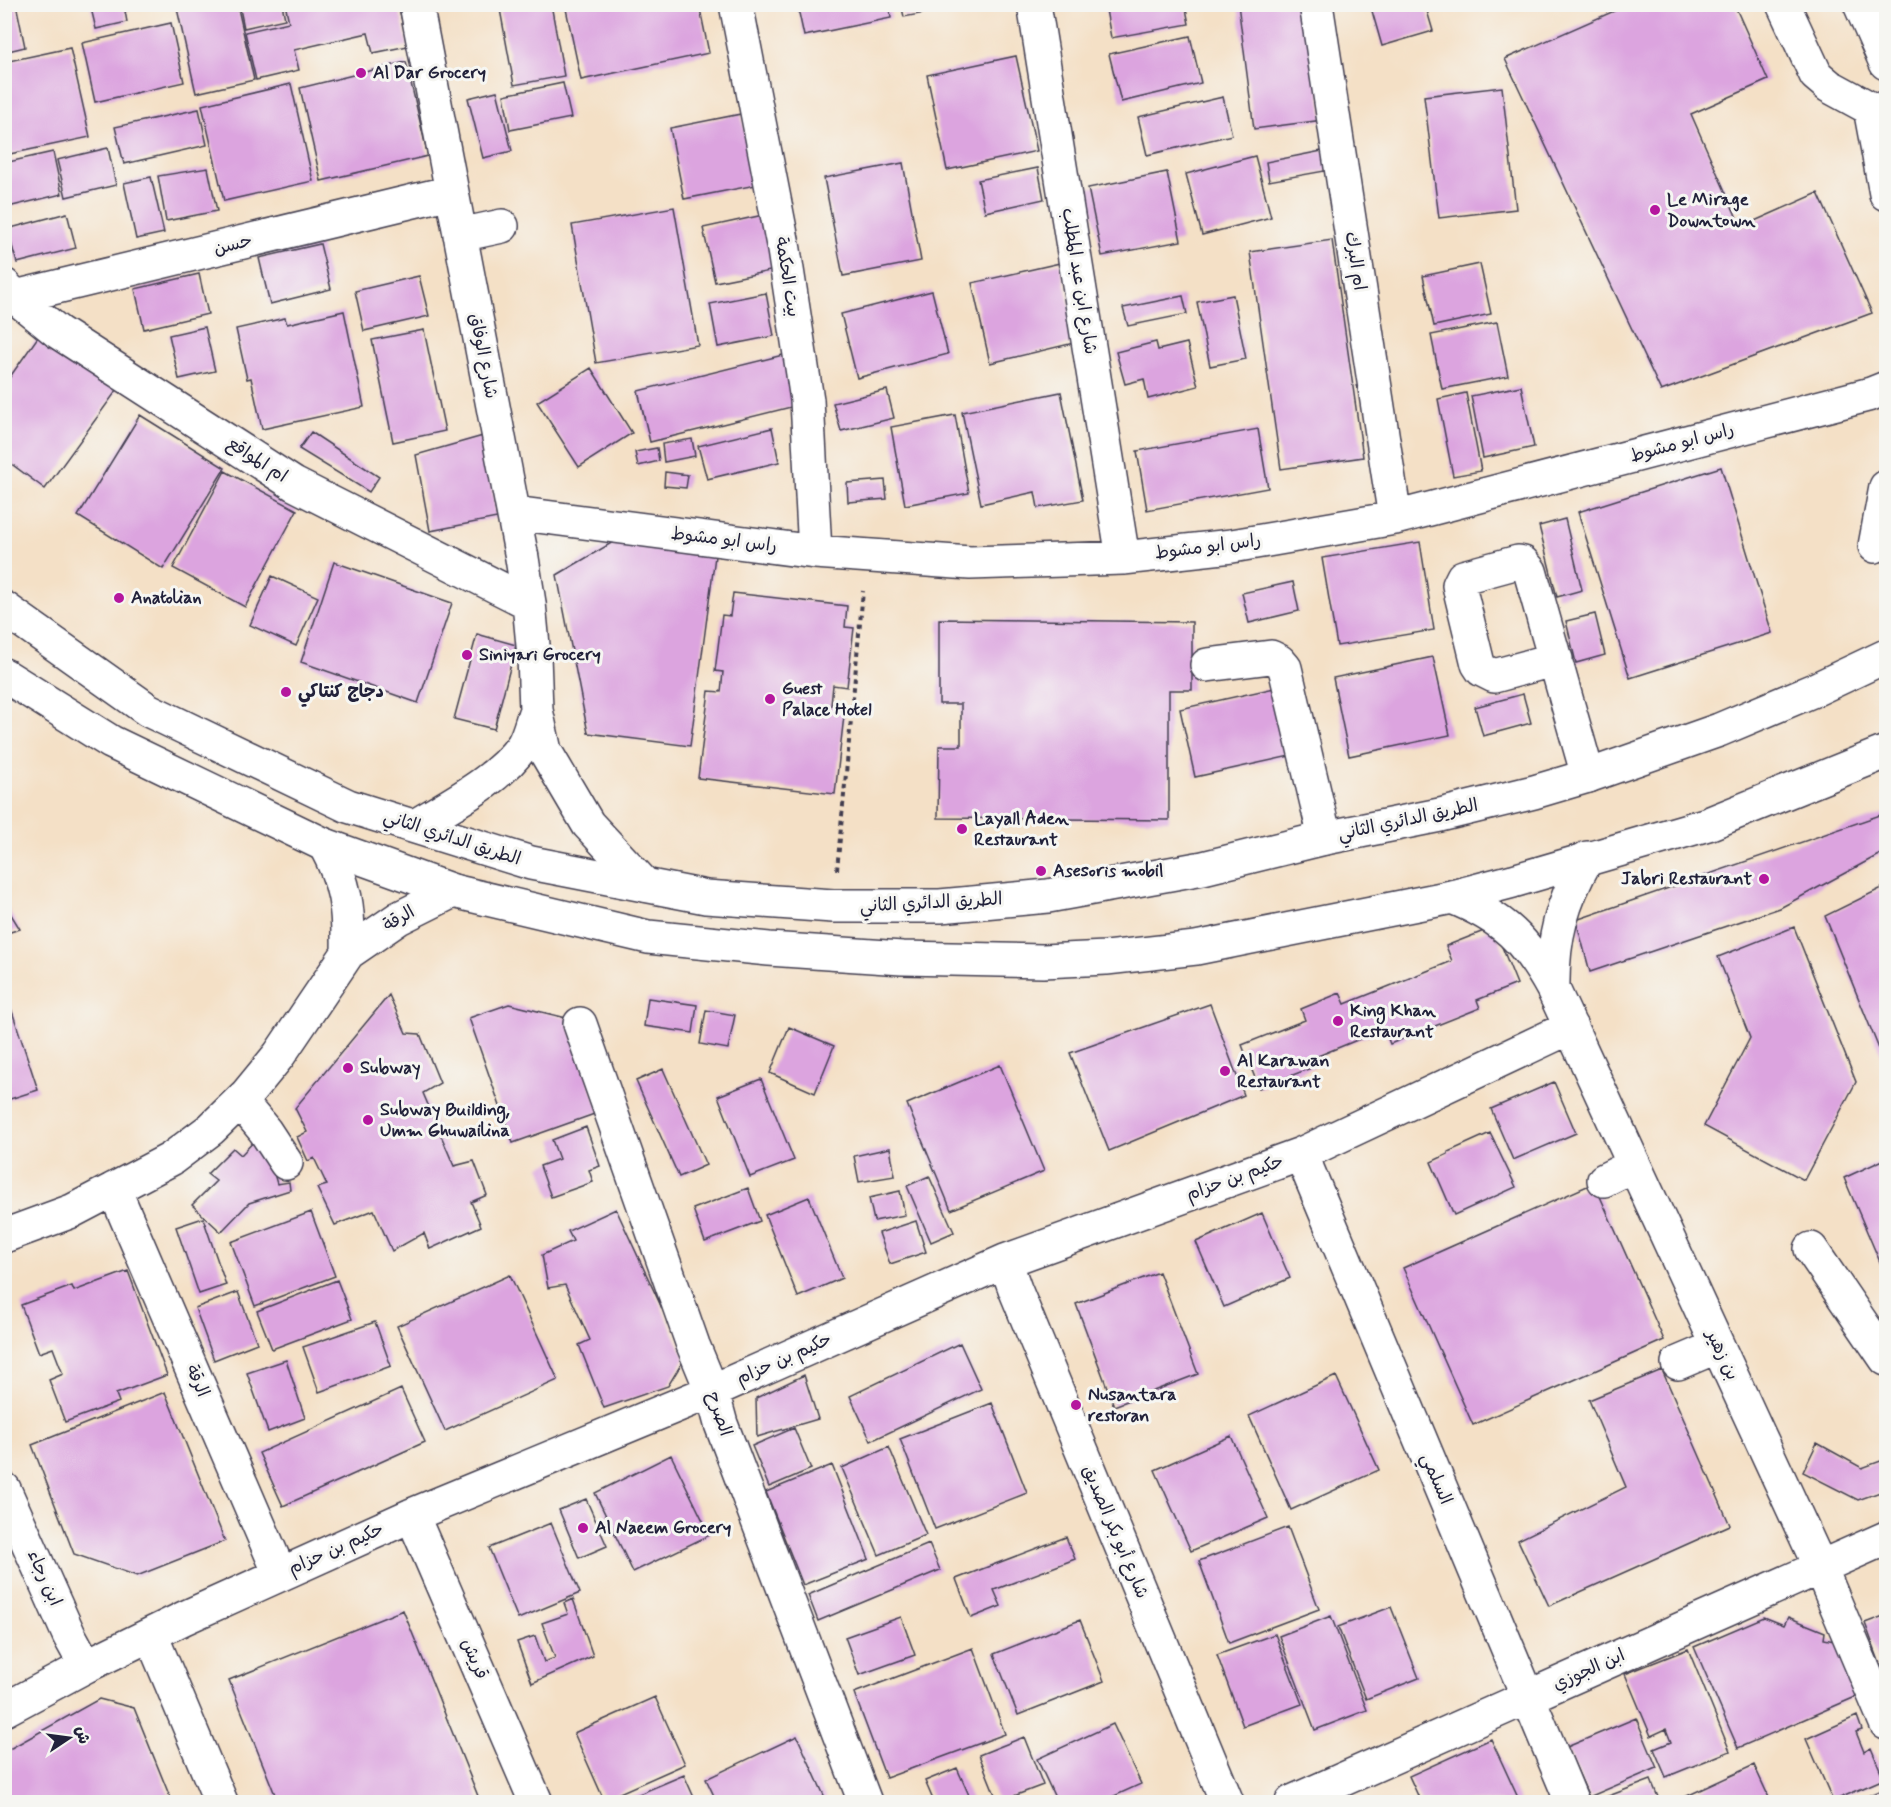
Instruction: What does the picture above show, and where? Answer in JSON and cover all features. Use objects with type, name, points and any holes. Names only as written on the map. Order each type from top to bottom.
[{"type":"street","name":"شارع الوفاق","points":[[416,4],[514,513],[529,603],[536,710],[545,751],[588,824],[645,885]]},
{"type":"street","name":"بيت الحكمة","points":[[736,4],[784,250],[805,388],[815,552]]},
{"type":"street","name":"شارع ابن عبد المطلب","points":[[1034,4],[1123,558]]},
{"type":"street","name":"ام البرك","points":[[1316,4],[1395,518]]},
{"type":"street","points":[[1783,4],[1816,75],[1829,86],[1878,112],[1887,194]]},
{"type":"street","points":[[1860,4],[1887,63]]},
{"type":"street","name":"حسن","points":[[10,291],[451,192]]},
{"type":"street","points":[[460,235],[502,226]]},
{"type":"street","name":"ام المواقع","points":[[10,291],[58,332],[294,484],[529,603]]},
{"type":"street","name":"راس ابو مشوط","points":[[514,513],[815,552],[970,563],[1123,558],[1232,546],[1395,518],[1887,388]]},
{"type":"street","points":[[1875,546],[1887,487]]},
{"type":"street","name":"الطريق الدائري الثاني","points":[[4,608],[148,710],[348,806],[531,863],[706,897],[833,906],[940,906],[1048,896],[1203,868],[1325,838],[1440,815],[1588,776],[1719,730],[1778,706],[1879,656]]},
{"type":"street","points":[[1207,665],[1271,657],[1285,668],[1325,838]]},
{"type":"street","points":[[1556,659],[1588,776]]},
{"type":"street","points":[[4,675],[111,742],[325,845],[453,891],[648,937],[769,949],[902,958],[1043,961],[1106,958],[1196,948],[1452,897],[1708,824],[1884,754]]},
{"type":"street","name":"شارع الوفاق","points":[[415,826],[472,791],[501,768],[523,744],[536,710]]},
{"type":"street","points":[[325,845],[338,869],[346,895],[349,923],[348,953]]},
{"type":"street","name":"بن زهير","points":[[1553,989],[1552,961],[1556,934],[1573,882],[1587,858]]},
{"type":"street","name":"الرقة","points":[[4,1236],[72,1211],[171,1159],[211,1129],[244,1097],[279,1055],[348,953],[399,918],[453,891]]},
{"type":"street","name":"بن زهير","points":[[1452,897],[1478,908],[1502,923],[1523,942],[1553,989],[1820,1567],[1887,1724]]},
{"type":"street","name":"الصرح","points":[[580,1024],[693,1345],[712,1391],[721,1424],[865,1803]]},
{"type":"street","name":"حكيم بن حزام","points":[[4,1710],[86,1666],[280,1574],[412,1515],[712,1391],[1005,1261],[1301,1154],[1571,1027]]},
{"type":"street","points":[[244,1097],[281,1128]]},
{"type":"street","points":[[244,1097],[286,1163]]},
{"type":"street","name":"السلمي","points":[[1301,1154],[1572,1803]]},
{"type":"street","points":[[1604,1180],[1634,1165]]},
{"type":"street","name":"الرقة","points":[[114,1189],[280,1574]]},
{"type":"street","points":[[1811,1249],[1887,1359]]},
{"type":"street","name":"شارع أبو بكر الصديق","points":[[1005,1261],[1227,1803]]},
{"type":"street","points":[[1678,1362],[1718,1346]]},
{"type":"street","name":"ابن رجاء","points":[[4,1489],[69,1635],[86,1666]]},
{"type":"street","name":"قريش","points":[[412,1515],[536,1803]]},
{"type":"street","name":"ابن الجوزي","points":[[1292,1803],[1887,1538]]},
{"type":"street","points":[[151,1635],[221,1803]]},
{"type":"path","points":[[833,906],[867,555]]},
{"type":"building","points":[[16,4],[25,47],[4,52],[4,7]]},
{"type":"building","points":[[90,4],[151,5],[125,11],[127,22],[96,29]]},
{"type":"building","points":[[176,4],[237,4],[254,80],[196,93]]},
{"type":"building","points":[[239,4],[282,4],[285,19],[244,28]]},
{"type":"building","points":[[285,4],[398,4],[408,46],[373,53],[368,33],[294,50],[299,70],[256,80],[245,32],[289,22]]},
{"type":"building","points":[[499,4],[551,4],[564,76],[514,85]]},
{"type":"building","points":[[565,4],[699,4],[709,53],[581,80]]},
{"type":"building","points":[[797,4],[889,4],[891,18],[804,36]]},
{"type":"building","points":[[901,4],[962,4],[962,6],[904,17]]},
{"type":"building","points":[[1105,4],[1185,4],[1189,24],[1111,38]]},
{"type":"building","points":[[1238,4],[1309,4],[1323,120],[1254,129]]},
{"type":"building","points":[[1370,4],[1425,4],[1433,31],[1382,46]]},
{"type":"building","name":"Le Mirage Downtown","points":[[1630,4],[1734,4],[1768,80],[1691,114],[1741,227],[1818,193],[1872,313],[1661,391],[1505,59]]},
{"type":"building","points":[[171,23],[184,82],[95,102],[82,43]]},
{"type":"building","points":[[1190,36],[1201,83],[1121,102],[1109,54]]},
{"type":"building","points":[[70,48],[90,137],[5,155],[4,62]]},
{"type":"building","points":[[1016,56],[1037,151],[947,170],[927,75]]},
{"type":"building","points":[[406,62],[428,156],[321,181],[300,88]]},
{"type":"building","points":[[563,83],[571,118],[510,130],[504,95]]},
{"type":"building","points":[[291,84],[313,181],[224,201],[202,105]]},
{"type":"building","points":[[1502,87],[1516,209],[1439,218],[1424,96]]},
{"type":"building","points":[[497,91],[512,151],[483,158],[468,98]]},
{"type":"building","points":[[1223,97],[1232,135],[1147,155],[1138,117]]},
{"type":"building","points":[[199,109],[207,145],[124,164],[115,127]]},
{"type":"building","points":[[741,114],[756,185],[684,199],[670,128]]},
{"type":"building","points":[[108,148],[116,185],[66,197],[57,160]]},
{"type":"building","points":[[1332,149],[1336,169],[1269,181],[1266,162]]},
{"type":"building","points":[[53,152],[62,194],[4,208],[4,163]]},
{"type":"building","points":[[1255,156],[1271,217],[1202,235],[1186,174]]},
{"type":"building","points":[[903,163],[921,261],[843,276],[824,178]]},
{"type":"building","points":[[208,168],[217,211],[166,221],[158,176]]},
{"type":"building","points":[[1038,168],[1044,199],[985,212],[978,180]]},
{"type":"building","points":[[1167,172],[1181,241],[1102,256],[1088,188]]},
{"type":"building","points":[[151,177],[164,233],[136,239],[124,183]]},
{"type":"building","points":[[674,207],[698,345],[596,363],[572,225]]},
{"type":"building","points":[[67,213],[76,248],[17,263],[7,229]]},
{"type":"building","points":[[768,214],[780,269],[715,282],[703,228]]},
{"type":"building","points":[[1332,240],[1363,457],[1281,469],[1250,252]]},
{"type":"building","points":[[320,244],[331,289],[270,304],[259,258]]},
{"type":"building","points":[[1060,263],[1078,342],[990,363],[972,283]]},
{"type":"building","points":[[1480,264],[1491,314],[1434,326],[1423,276]]},
{"type":"building","points":[[199,274],[208,314],[144,329],[135,289]]},
{"type":"building","points":[[419,276],[429,316],[364,331],[355,291]]},
{"type":"building","points":[[932,291],[948,354],[857,378],[841,314]]},
{"type":"building","points":[[766,293],[774,336],[718,347],[710,304]]},
{"type":"building","points":[[1233,295],[1246,359],[1210,366],[1197,302]]},
{"type":"building","points":[[1183,296],[1187,314],[1128,326],[1123,308]]},
{"type":"building","points":[[344,311],[364,407],[262,429],[251,378],[247,379],[236,329],[285,318],[287,324]]},
{"type":"building","points":[[1497,322],[1508,376],[1442,389],[1431,335]]},
{"type":"building","points":[[205,327],[215,371],[179,379],[169,335]]},
{"type":"building","points":[[424,330],[445,431],[393,442],[372,340]]},
{"type":"building","points":[[40,334],[117,390],[45,489],[5,459],[5,384]]},
{"type":"building","points":[[1156,342],[1158,350],[1187,343],[1198,386],[1148,399],[1144,379],[1125,384],[1116,352]]},
{"type":"building","points":[[787,354],[799,405],[650,442],[638,391]]},
{"type":"building","points":[[591,368],[632,433],[579,467],[537,402]]},
{"type":"building","points":[[1521,386],[1534,447],[1483,458],[1471,396]]},
{"type":"building","points":[[887,390],[894,418],[841,431],[833,403]]},
{"type":"building","points":[[1061,392],[1083,500],[1038,508],[1035,492],[981,504],[962,412]]},
{"type":"building","points":[[1466,393],[1481,471],[1453,476],[1438,399]]},
{"type":"building","points":[[140,415],[225,468],[163,569],[78,516]]},
{"type":"building","points":[[955,415],[969,493],[905,505],[891,427]]},
{"type":"building","points":[[772,428],[779,462],[707,479],[698,446]]},
{"type":"building","points":[[1258,429],[1268,488],[1147,510],[1137,451]]},
{"type":"building","points":[[311,432],[379,477],[369,492],[299,449]]},
{"type":"building","points":[[483,436],[497,518],[430,531],[416,455]]},
{"type":"building","points":[[692,439],[695,456],[664,462],[662,444]]},
{"type":"building","points":[[657,448],[659,461],[638,466],[635,452]]},
{"type":"building","points":[[1721,467],[1772,633],[1630,678],[1578,512]]},
{"type":"building","points":[[225,471],[297,510],[245,607],[173,568]]},
{"type":"building","points":[[665,472],[688,475],[686,488],[664,486]]},
{"type":"building","points":[[885,480],[887,499],[848,502],[847,483]]},
{"type":"building","points":[[1565,519],[1582,590],[1557,597],[1539,526]]},
{"type":"building","points":[[613,542],[715,556],[690,746],[588,733],[557,575]]},
{"type":"building","points":[[1420,542],[1434,630],[1337,646],[1322,558]]},
{"type":"building","points":[[334,562],[452,603],[418,703],[301,662]]},
{"type":"building","points":[[272,576],[318,597],[296,646],[250,625]]},
{"type":"building","points":[[1293,582],[1299,611],[1249,623],[1242,593]]},
{"type":"building","name":"Guest Palace Hotel","points":[[733,593],[847,606],[845,627],[854,628],[847,687],[833,685],[831,705],[845,707],[835,794],[698,778],[709,691],[721,692],[723,672],[715,671],[722,615],[730,616]]},
{"type":"building","points":[[1595,614],[1605,655],[1576,663],[1566,621]]},
{"type":"building","points":[[939,619],[1192,622],[1192,690],[1169,690],[1169,820],[938,818],[939,746],[961,746],[961,704],[939,704]]},
{"type":"building","points":[[477,634],[516,645],[494,729],[454,719]]},
{"type":"building","points":[[1433,657],[1450,735],[1349,756],[1333,678]]},
{"type":"building","points":[[1284,686],[1299,754],[1195,777],[1180,709]]},
{"type":"building","points":[[1523,694],[1531,723],[1483,736],[1475,707]]},
{"type":"building","name":"Jabri Restaurant","points":[[1886,813],[1886,851],[1780,908],[1590,972],[1576,920]]},
{"type":"building","points":[[1886,886],[1886,1066],[1825,916]]},
{"type":"building","points":[[4,903],[20,929],[4,934]]},
{"type":"building","points":[[1494,927],[1517,984],[1477,1000],[1480,1008],[1390,1044],[1384,1029],[1313,1058],[1316,1066],[1259,1088],[1242,1045],[1305,1020],[1301,1009],[1340,993],[1345,1004],[1452,961],[1446,946]]},
{"type":"building","points":[[1794,927],[1856,1082],[1804,1180],[1704,1126],[1750,1038],[1718,957]]},
{"type":"building","points":[[4,987],[38,1090],[4,1101]]},
{"type":"building","name":"Subway Building, Umm Ghuwailina","points":[[389,995],[406,1033],[420,1034],[440,1083],[423,1093],[454,1166],[474,1161],[487,1195],[471,1202],[481,1226],[430,1249],[424,1233],[392,1251],[374,1210],[335,1225],[317,1188],[327,1185],[314,1158],[308,1161],[297,1137],[307,1132],[295,1108]]},
{"type":"building","points":[[648,998],[697,1005],[693,1033],[644,1026]]},
{"type":"building","points":[[509,1004],[566,1018],[600,1112],[513,1143],[469,1018]]},
{"type":"building","points":[[1210,1004],[1244,1095],[1109,1151],[1070,1053]]},
{"type":"building","points":[[706,1010],[735,1015],[728,1049],[700,1044]]},
{"type":"building","points":[[789,1027],[834,1046],[815,1093],[770,1073]]},
{"type":"building","points":[[1000,1065],[1044,1171],[951,1210],[907,1104]]},
{"type":"building","points":[[663,1069],[706,1165],[679,1177],[636,1081]]},
{"type":"building","points":[[761,1079],[794,1160],[750,1177],[718,1096]]},
{"type":"building","points":[[1554,1082],[1576,1133],[1513,1160],[1491,1109]]},
{"type":"building","points":[[586,1127],[600,1166],[589,1170],[593,1182],[551,1197],[540,1166],[559,1159],[552,1140]]},
{"type":"building","points":[[262,1133],[277,1184],[289,1182],[290,1190],[249,1203],[221,1232],[192,1205],[216,1181],[207,1174],[233,1148],[241,1155]]},
{"type":"building","points":[[1490,1133],[1516,1187],[1454,1215],[1431,1162]]},
{"type":"building","points":[[890,1148],[895,1176],[859,1182],[854,1156]]},
{"type":"building","points":[[1883,1160],[1886,1168],[1886,1276],[1844,1178]]},
{"type":"building","points":[[929,1176],[954,1232],[931,1242],[907,1186]]},
{"type":"building","points":[[1594,1183],[1664,1340],[1473,1425],[1403,1268]]},
{"type":"building","points":[[748,1188],[760,1221],[705,1242],[693,1209]]},
{"type":"building","points":[[900,1191],[905,1215],[874,1221],[869,1198]]},
{"type":"building","points":[[809,1197],[842,1278],[798,1297],[765,1215]]},
{"type":"building","points":[[616,1209],[685,1358],[668,1386],[604,1408],[579,1345],[590,1340],[565,1285],[548,1288],[542,1255],[573,1241],[568,1231]]},
{"type":"building","points":[[311,1212],[335,1276],[255,1306],[231,1242]]},
{"type":"building","points":[[1262,1213],[1290,1278],[1224,1307],[1196,1242]]},
{"type":"building","points":[[203,1218],[226,1285],[199,1294],[176,1227]]},
{"type":"building","points":[[916,1221],[926,1252],[890,1264],[879,1233]]},
{"type":"building","points":[[128,1271],[167,1375],[116,1394],[119,1402],[65,1422],[49,1380],[63,1374],[53,1348],[39,1353],[21,1305],[72,1286],[74,1291]]},
{"type":"building","points":[[1159,1272],[1198,1374],[1114,1406],[1076,1304]]},
{"type":"building","points":[[510,1275],[558,1380],[445,1431],[397,1326]]},
{"type":"building","points":[[337,1280],[352,1319],[272,1349],[257,1311]]},
{"type":"building","points":[[238,1292],[257,1343],[214,1360],[195,1308]]},
{"type":"building","points":[[375,1322],[391,1366],[319,1392],[303,1347]]},
{"type":"building","points":[[960,1343],[981,1389],[871,1441],[850,1396]]},
{"type":"building","points":[[286,1360],[305,1418],[268,1432],[247,1373]]},
{"type":"building","points":[[1662,1370],[1730,1525],[1549,1606],[1518,1540],[1626,1487],[1589,1400]]},
{"type":"building","points":[[804,1375],[818,1419],[757,1437],[756,1398]]},
{"type":"building","points":[[1336,1376],[1379,1470],[1291,1510],[1249,1416]]},
{"type":"building","points":[[401,1389],[425,1442],[283,1506],[259,1453]]},
{"type":"building","points":[[165,1392],[225,1541],[137,1576],[74,1554],[32,1445]]},
{"type":"building","points":[[992,1403],[1027,1493],[935,1529],[900,1439]]},
{"type":"building","points":[[794,1428],[811,1469],[769,1487],[752,1446]]},
{"type":"building","points":[[1231,1436],[1268,1518],[1191,1551],[1155,1470]]},
{"type":"building","points":[[1817,1443],[1862,1468],[1886,1459],[1886,1490],[1858,1500],[1803,1472]]},
{"type":"building","points":[[889,1447],[926,1535],[879,1555],[842,1468]]},
{"type":"building","points":[[671,1455],[710,1535],[633,1572],[595,1493]]},
{"type":"building","points":[[832,1465],[869,1559],[803,1585],[766,1492]]},
{"type":"building","name":"Al Naeem Grocery","points":[[586,1499],[607,1546],[579,1558],[559,1510]]},
{"type":"building","points":[[551,1523],[580,1593],[518,1619],[489,1548]]},
{"type":"building","points":[[1288,1527],[1319,1609],[1229,1643],[1199,1561]]},
{"type":"building","points":[[1066,1537],[1075,1559],[994,1590],[1001,1606],[971,1618],[956,1579]]},
{"type":"building","points":[[929,1544],[940,1570],[818,1621],[808,1595]]},
{"type":"building","points":[[573,1599],[593,1656],[532,1683],[517,1642],[535,1636],[544,1662],[555,1658],[542,1623],[568,1614],[564,1603]]},
{"type":"building","points":[[1391,1607],[1419,1678],[1366,1699],[1338,1627]]},
{"type":"building","points":[[403,1610],[480,1801],[278,1802],[229,1680]]},
{"type":"building","points":[[1886,1615],[1886,1671],[1883,1672],[1865,1623]]},
{"type":"building","points":[[1331,1616],[1367,1710],[1315,1730],[1279,1636]]},
{"type":"building","points":[[901,1617],[915,1655],[859,1675],[845,1637]]},
{"type":"building","points":[[1764,1617],[1784,1625],[1788,1617],[1825,1632],[1824,1639],[1839,1642],[1860,1695],[1738,1748],[1694,1647]]},
{"type":"building","points":[[1080,1620],[1104,1681],[1018,1715],[994,1654]]},
{"type":"building","points":[[1275,1634],[1302,1704],[1243,1726],[1217,1655]]},
{"type":"building","points":[[973,1648],[1005,1734],[886,1778],[854,1693]]},
{"type":"building","points":[[1688,1649],[1730,1751],[1666,1777],[1654,1749],[1671,1742],[1666,1729],[1651,1736],[1625,1674]]},
{"type":"building","points":[[655,1697],[685,1764],[604,1800],[574,1733]]},
{"type":"building","points":[[99,1699],[134,1708],[172,1802],[4,1802],[4,1752]]},
{"type":"building","points":[[1857,1716],[1862,1730],[1856,1732],[1864,1752],[1871,1748],[1884,1779],[1833,1801],[1806,1739]]},
{"type":"building","points":[[1636,1718],[1657,1768],[1589,1797],[1567,1747]]},
{"type":"building","points":[[1113,1724],[1141,1784],[1101,1802],[1057,1802],[1037,1759]]},
{"type":"building","points":[[797,1736],[827,1802],[717,1802],[706,1779]]},
{"type":"building","points":[[1024,1737],[1043,1785],[998,1802],[979,1755]]},
{"type":"building","points":[[1491,1739],[1520,1802],[1421,1802],[1409,1776]]},
{"type":"building","points":[[1754,1765],[1771,1802],[1676,1801]]},
{"type":"building","points":[[957,1768],[972,1802],[934,1802],[925,1781]]},
{"type":"building","points":[[684,1775],[696,1802],[620,1802]]},
{"type":"building","points":[[1651,1780],[1660,1802],[1608,1802],[1606,1797]]},
{"type":"building","points":[[1886,1788],[1886,1802],[1852,1802]]},
{"type":"place","name":"Al Dar Grocery","points":[[361,73]]},
{"type":"place","name":"Le Mirage Downtown","points":[[1655,210]]},
{"type":"place","name":"Anatolian","points":[[119,598]]},
{"type":"place","name":"Siniyari Grocery","points":[[467,655]]},
{"type":"place","name":"دجاج كنتاكي","points":[[286,692]]},
{"type":"place","name":"Guest Palace Hotel","points":[[770,699]]},
{"type":"place","name":"Layall Aden Restaurant","points":[[962,829]]},
{"type":"place","name":"Asesoris mobil","points":[[1041,871]]},
{"type":"place","name":"Jabri Restaurant","points":[[1764,879]]},
{"type":"place","name":"King Khan Restaurant","points":[[1338,1021]]},
{"type":"place","name":"Subway","points":[[348,1068]]},
{"type":"place","name":"Al Karawan Restaurant","points":[[1225,1071]]},
{"type":"place","name":"Subway Building, Umm Ghuwailina","points":[[368,1120]]},
{"type":"place","name":"Nusantara restoran","points":[[1076,1405]]},
{"type":"place","name":"Al Naeem Grocery","points":[[583,1528]]}]
